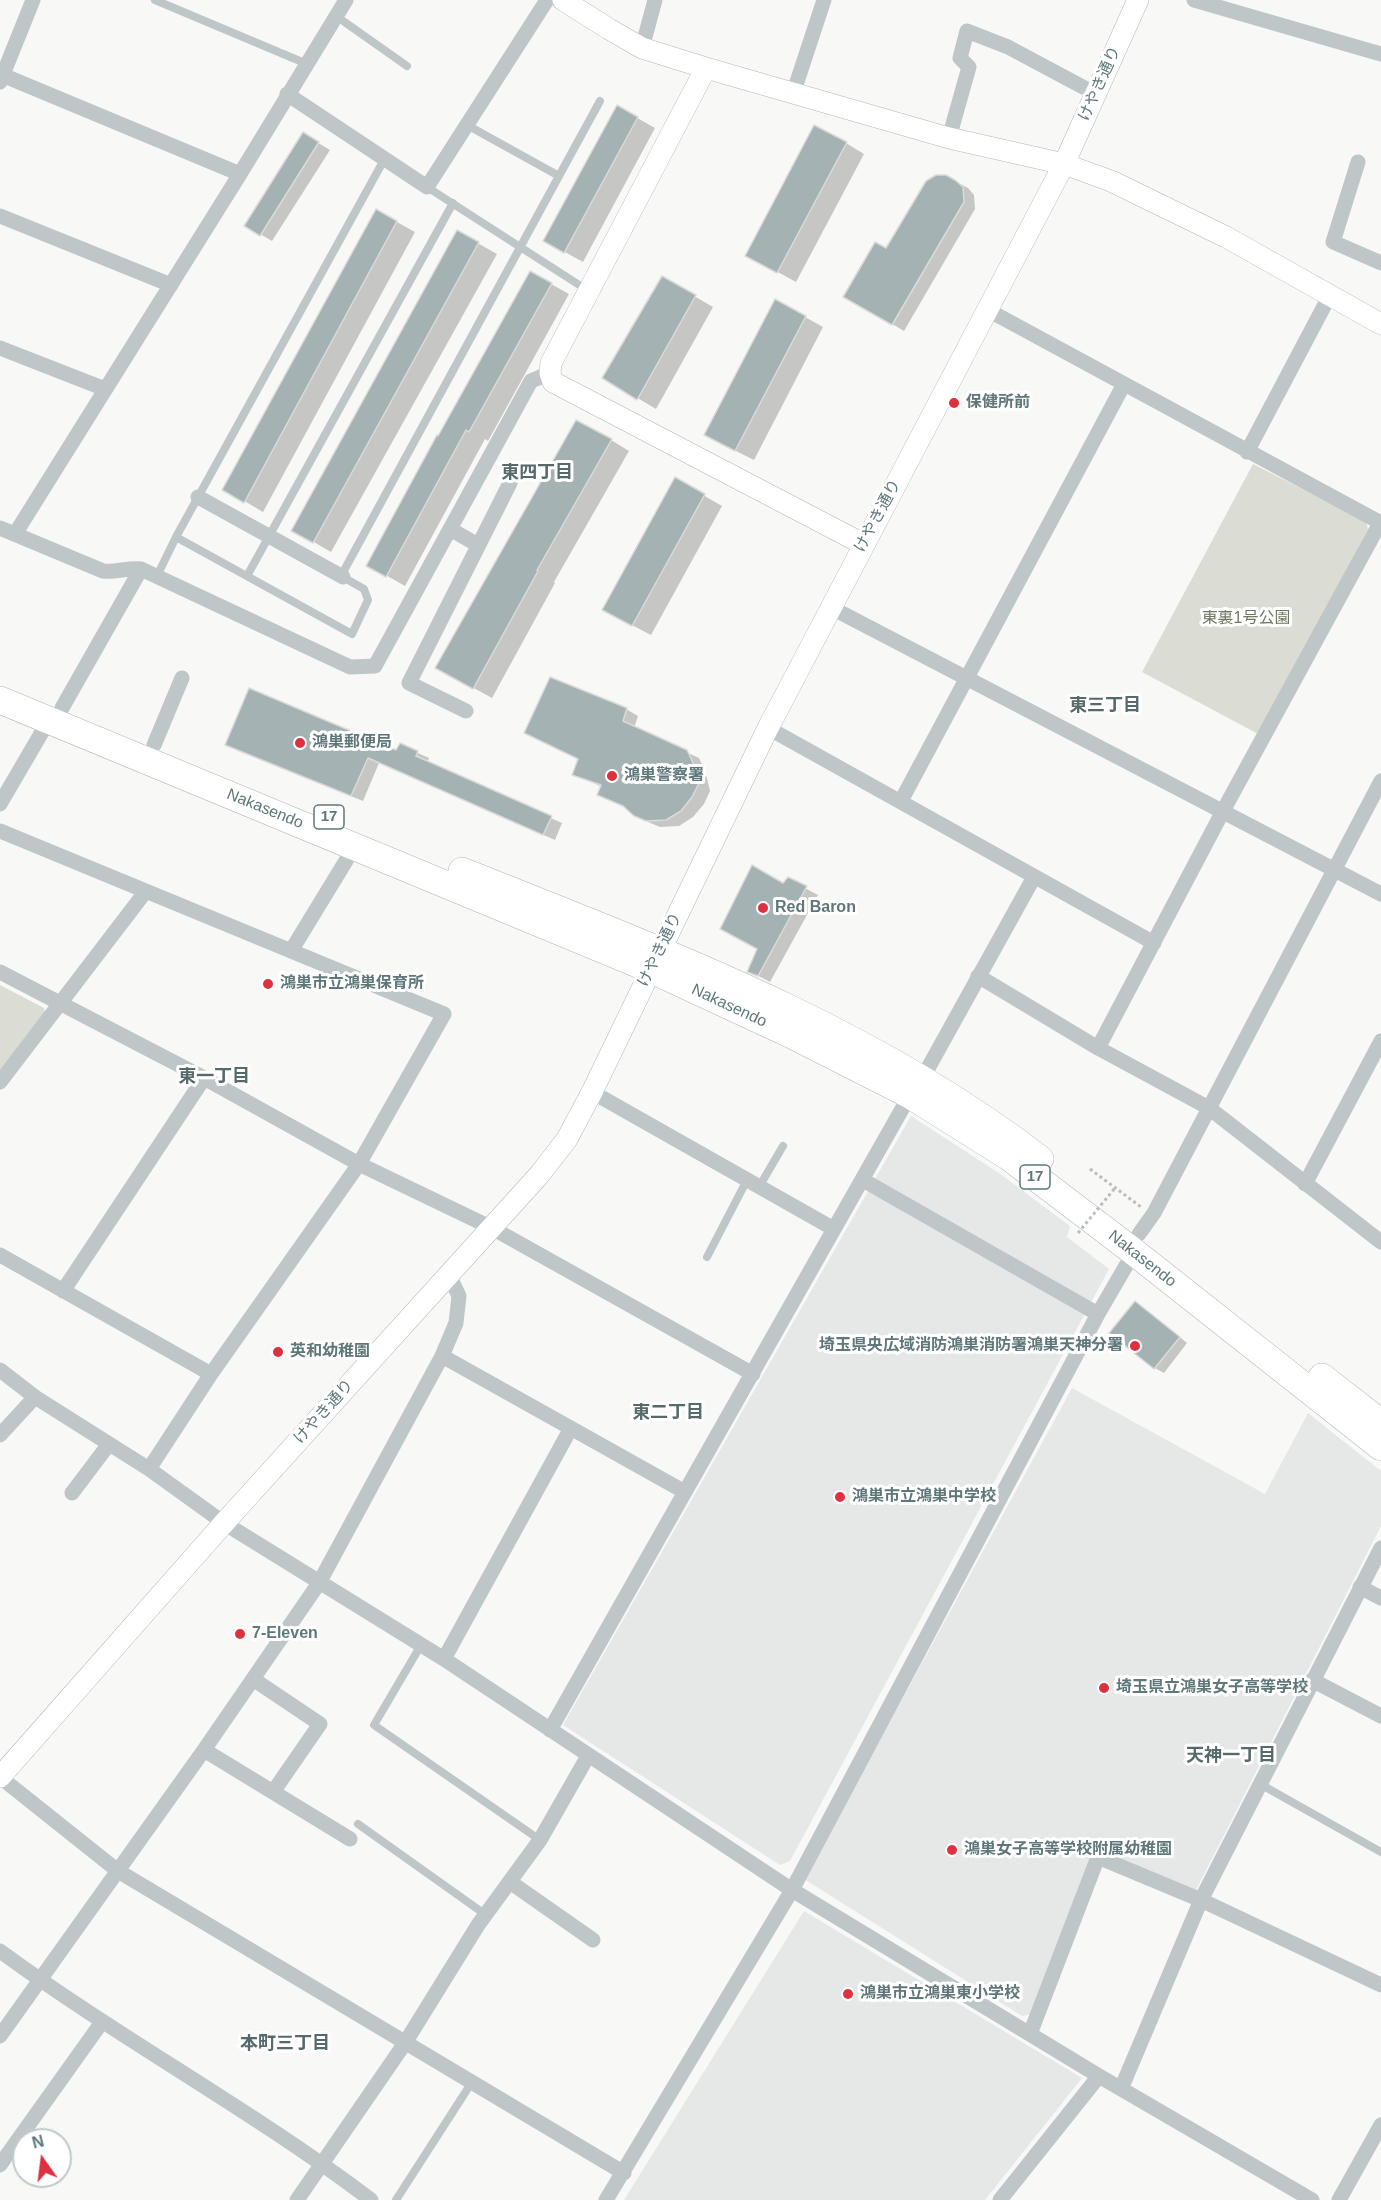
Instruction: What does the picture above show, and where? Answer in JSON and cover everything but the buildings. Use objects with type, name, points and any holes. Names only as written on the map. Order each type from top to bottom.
[{"type":"highway","name":"Nakasendo","points":[[0,681],[56,714],[355,846],[655,960],[778,1001],[857,1042],[1008,1157],[1136,1243],[1381,1423]]},
{"type":"highway","name":"Nakasendo","points":[[0,700],[56,714],[154,745],[655,960]]},
{"type":"highway","name":"Nakasendo","points":[[1136,1243],[1381,1448]]},
{"type":"street","points":[[33,0],[1,77],[240,174]]},
{"type":"street","points":[[15,534],[346,0]]},
{"type":"street","points":[[287,94],[427,187],[547,0]]},
{"type":"street","points":[[563,0],[642,48],[949,138],[1064,164],[1111,181],[1215,232],[1381,324]]},
{"type":"street","points":[[642,48],[655,0]]},
{"type":"street","points":[[793,94],[824,0]]},
{"type":"street","name":"けやき通り","points":[[0,1777],[224,1523],[540,1174],[567,1139],[592,1092],[768,728],[1064,164],[1138,0]]},
{"type":"street","points":[[1194,0],[1381,54]]},
{"type":"street","points":[[949,138],[969,67],[960,58],[967,31],[1008,47],[1096,94]]},
{"type":"street","points":[[706,68],[551,363],[550,373],[553,382],[863,544]]},
{"type":"street","points":[[1358,162],[1333,242],[1381,263]]},
{"type":"street","points":[[0,216],[171,285]]},
{"type":"street","points":[[1247,452],[1330,295]]},
{"type":"street","points":[[986,309],[1380,523],[1223,811],[1098,1048]]},
{"type":"street","points":[[0,348],[105,389]]},
{"type":"street","points":[[0,528],[103,571],[112,572],[132,567],[141,569],[350,667],[375,666],[531,381],[550,373]]},
{"type":"street","points":[[901,801],[1124,384]]},
{"type":"street","points":[[466,711],[409,683],[510,483]]},
{"type":"street","points":[[198,497],[343,577]]},
{"type":"street","points":[[450,529],[478,545]]},
{"type":"street","points":[[0,804],[141,569]]},
{"type":"street","points":[[830,607],[1381,894]]},
{"type":"street","points":[[154,745],[182,678]]},
{"type":"street","points":[[768,728],[1154,943]]},
{"type":"street","points":[[606,2200],[792,1890],[1154,1213],[1381,781]]},
{"type":"street","points":[[0,831],[444,1014],[359,1164],[211,1374],[149,1469]]},
{"type":"street","points":[[291,951],[355,846]]},
{"type":"street","points":[[550,1730],[1034,877]]},
{"type":"street","points":[[0,1082],[146,891]]},
{"type":"street","points":[[0,972],[204,1078],[359,1164],[492,1228],[753,1374]]},
{"type":"street","points":[[978,976],[1098,1048],[1209,1108],[1381,1242]]},
{"type":"street","points":[[1305,1184],[1381,1041]]},
{"type":"street","points":[[63,1291],[204,1078]]},
{"type":"street","points":[[592,1092],[834,1229]]},
{"type":"street","points":[[863,1179],[1098,1314]]},
{"type":"street","points":[[0,1255],[211,1374]]},
{"type":"street","points":[[0,2036],[204,1750],[319,1582],[442,1356],[456,1323],[459,1296],[449,1275]]},
{"type":"street","points":[[442,1356],[685,1492]]},
{"type":"street","points":[[0,1370],[34,1397],[149,1469],[224,1523],[444,1659],[792,1890],[1099,2076],[1312,2200]]},
{"type":"street","points":[[0,1436],[34,1397]]},
{"type":"street","points":[[444,1659],[571,1428]]},
{"type":"street","points":[[72,1493],[109,1444]]},
{"type":"street","points":[[1121,2089],[1201,1900],[1381,1548]]},
{"type":"street","points":[[1360,1587],[1381,1599]]},
{"type":"street","points":[[253,1679],[320,1724],[273,1792]]},
{"type":"street","points":[[1312,1680],[1381,1716]]},
{"type":"street","points":[[204,1750],[350,1839]]},
{"type":"street","points":[[297,2200],[405,2043],[486,1915],[540,1840],[588,1756]]},
{"type":"street","points":[[0,1777],[118,1871],[624,2173]]},
{"type":"street","points":[[1030,2034],[1098,1857],[1201,1900],[1381,1985]]},
{"type":"street","points":[[510,1882],[593,1940]]},
{"type":"street","points":[[0,1952],[102,2022],[323,2163],[371,2200]]},
{"type":"street","points":[[0,2165],[102,2022]]},
{"type":"street","points":[[1000,2200],[1099,2076]]},
{"type":"street","points":[[1339,2200],[1381,2125]]},
{"type":"lane","points":[[155,0],[307,64]]},
{"type":"lane","points":[[336,16],[407,66]]},
{"type":"lane","points":[[176,537],[352,634],[368,600],[364,590],[341,576],[600,100]]},
{"type":"lane","points":[[467,124],[559,176]]},
{"type":"lane","points":[[157,576],[176,537],[385,158]]},
{"type":"lane","points":[[427,187],[589,291]]},
{"type":"lane","points":[[247,576],[453,203]]},
{"type":"lane","points":[[707,1257],[753,1183],[783,1146]]},
{"type":"lane","points":[[421,1645],[374,1725],[540,1840]]},
{"type":"lane","points":[[1260,1784],[1381,1852]]},
{"type":"lane","points":[[358,1824],[486,1915]]},
{"type":"lane","points":[[396,2200],[471,2082]]},
{"type":"path","points":[[1090,1169],[1141,1207]]},
{"type":"path","points":[[1078,1233],[1115,1188]]},
{"type":"shaded area","name":"鴻巣市立鴻巣中学校","points":[[911,1116],[999,1173],[1070,1226],[1067,1237],[1109,1269],[790,1861],[780,1865],[563,1725]]},
{"type":"shaded area","name":"埼玉県立鴻巣女子高等学校","points":[[1072,1388],[1265,1494],[1308,1413],[1381,1471],[1381,1526],[1195,1892],[1094,1850],[1032,2014],[1022,2016],[804,1879]]},
{"type":"shaded area","name":"鴻巣市立鴻巣東小学校","points":[[804,1911],[1082,2078],[985,2200],[624,2200]]},
{"type":"green space","name":"東裏1号公園","points":[[1253,464],[1366,521],[1368,529],[1260,735],[1142,672]]},
{"type":"green space","points":[[0,985],[44,1008],[46,1018],[0,1073]]},
{"type":"place","name":"保健所前","points":[[954,403]]},
{"type":"place","name":"鴻巣郵便局","points":[[300,743]]},
{"type":"place","name":"鴻巣警察署","points":[[612,776]]},
{"type":"place","name":"Red Baron","points":[[763,908]]},
{"type":"place","name":"鴻巣市立鴻巣保育所","points":[[268,984]]},
{"type":"place","name":"埼玉県央広域消防鴻巣消防署鴻巣天神分署","points":[[1135,1346]]},
{"type":"place","name":"英和幼稚園","points":[[278,1352]]},
{"type":"place","name":"鴻巣市立鴻巣中学校","points":[[840,1497]]},
{"type":"place","name":"7-Eleven","points":[[240,1634]]},
{"type":"place","name":"埼玉県立鴻巣女子高等学校","points":[[1104,1688]]},
{"type":"place","name":"鴻巣女子高等学校附属幼稚園","points":[[952,1850]]},
{"type":"place","name":"鴻巣市立鴻巣東小学校","points":[[848,1994]]},
{"type":"district","name":"東四丁目","points":[[537,473]]},
{"type":"district","name":"東三丁目","points":[[1105,706]]},
{"type":"district","name":"東一丁目","points":[[214,1077]]},
{"type":"district","name":"東二丁目","points":[[668,1413]]},
{"type":"district","name":"天神一丁目","points":[[1231,1756]]},
{"type":"district","name":"本町三丁目","points":[[285,2044]]}]
